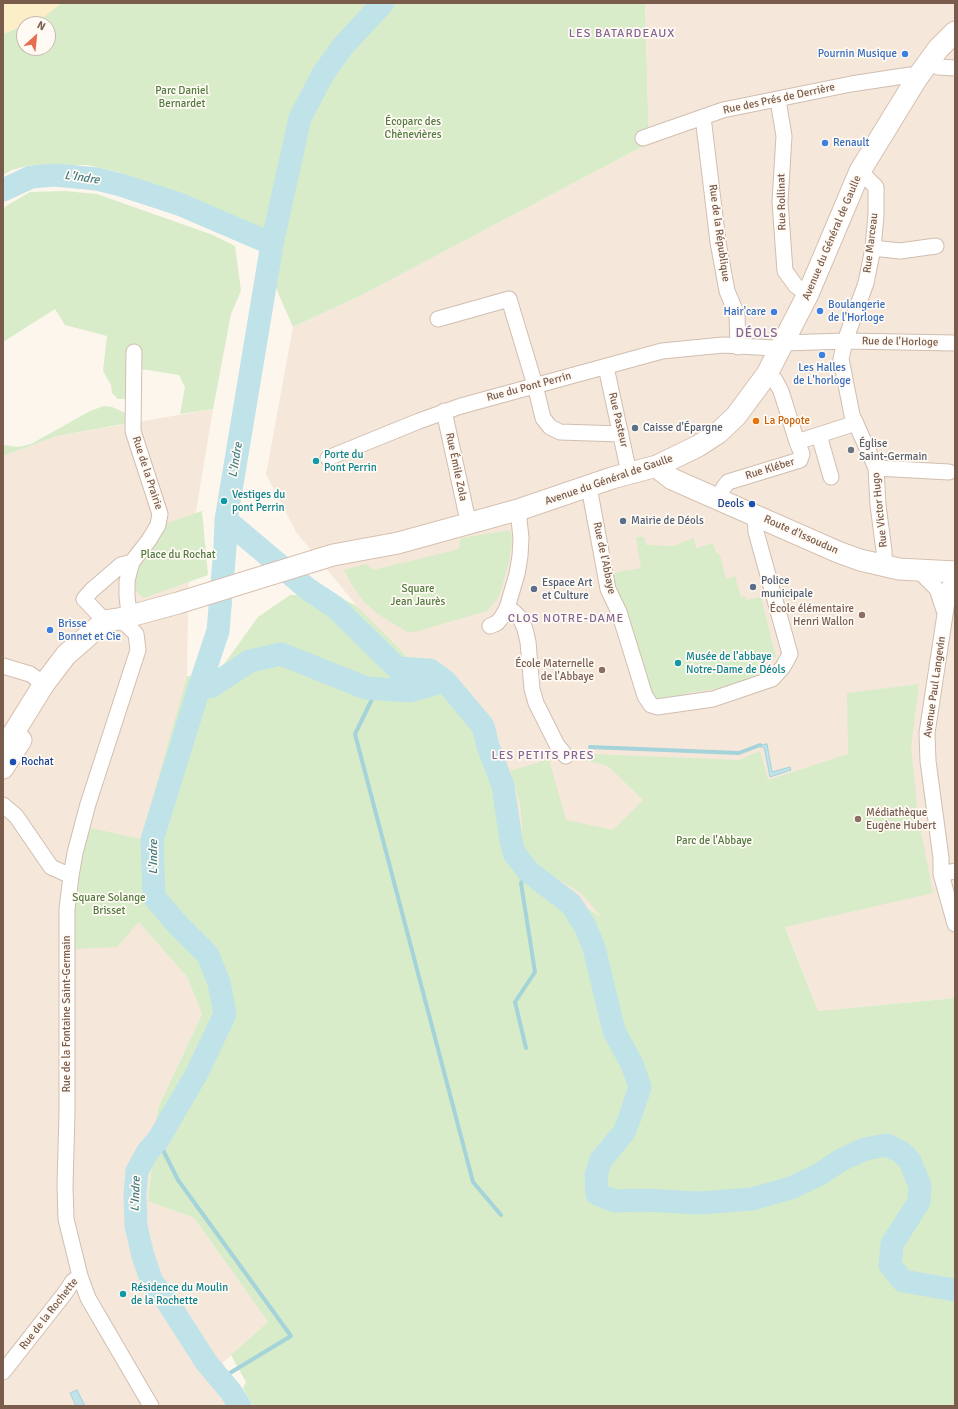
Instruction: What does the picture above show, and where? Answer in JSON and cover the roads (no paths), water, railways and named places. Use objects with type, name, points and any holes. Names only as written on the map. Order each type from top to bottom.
[{"type":"main road","name":"Avenue du Général de Gaulle","points":[[119,619],[333,555],[398,543],[518,510],[589,486],[657,466],[698,446],[729,424],[746,404],[767,374],[808,294],[860,171],[923,70],[938,49],[955,32]]},
{"type":"main road","name":"Route d'Issoudun","points":[[657,466],[672,479],[838,552],[860,560],[899,569],[955,572]]},
{"type":"main road","points":[[3,750],[44,684],[66,655],[119,619]]},
{"type":"main road","points":[[3,768],[53,688],[75,660],[103,637],[119,619]]},
{"type":"street","name":"Rue des Prés de Derrière","points":[[643,138],[723,110],[851,84],[910,75],[923,70],[938,67],[955,68]]},
{"type":"street","name":"Rue Rollinat","points":[[778,100],[784,136],[780,202],[785,271],[796,286],[808,294]]},
{"type":"street","name":"Rue de la République","points":[[703,117],[718,242],[728,291],[737,315],[738,347]]},
{"type":"street","name":"Rue Marceau","points":[[845,341],[866,283],[873,248],[876,215],[876,187],[860,171]]},
{"type":"street","points":[[873,248],[900,251],[936,246]]},
{"type":"street","points":[[438,318],[509,299],[535,385],[543,418],[550,427],[560,432],[621,434]]},
{"type":"street","name":"Rue de l'Horloge","points":[[782,347],[845,341],[955,343]]},
{"type":"street","name":"Rue Victor Hugo","points":[[845,341],[841,359],[852,415],[876,468],[878,505],[884,551],[884,566]]},
{"type":"street","name":"Rue du Pont Perrin","points":[[328,458],[444,411],[535,385],[606,367],[662,350],[723,345],[738,347],[782,347]]},
{"type":"street","name":"Rue de la Prairie","points":[[132,562],[121,565],[92,590],[84,599],[119,619],[128,605],[127,581],[132,562],[149,540],[158,525],[160,514],[133,431],[134,352]]},
{"type":"street","name":"Rue Pasteur","points":[[606,367],[629,474]]},
{"type":"street","points":[[767,374],[775,380],[781,391],[797,442]]},
{"type":"street","name":"Rue Émile Zola","points":[[444,411],[466,512],[470,523]]},
{"type":"street","name":"Rue Kléber","points":[[718,499],[728,482],[800,460],[802,454],[797,442],[856,423]]},
{"type":"street","points":[[818,435],[831,477]]},
{"type":"street","points":[[876,468],[949,472]]},
{"type":"street","name":"Rue de l'Abbaye","points":[[589,486],[608,589],[619,612],[645,696],[651,705],[657,707],[713,699],[772,679],[783,667],[790,654],[756,532],[755,515]]},
{"type":"street","points":[[490,626],[497,623],[507,608],[517,574],[521,538],[518,510]]},
{"type":"street","name":"Avenue Paul Langevin","points":[[919,571],[937,589],[945,615]]},
{"type":"street","name":"Avenue Paul Langevin","points":[[955,572],[949,588],[927,733],[928,761],[941,858],[948,872],[955,924]]},
{"type":"street","points":[[507,608],[517,615],[525,629],[528,642],[532,689],[536,703],[557,745],[566,756]]},
{"type":"street","name":"Rue de la Fontaine Saint-Germain","points":[[119,619],[136,634],[138,650],[88,804],[70,876],[67,932],[66,1219],[80,1276],[88,1298],[151,1406]]},
{"type":"street","points":[[3,666],[30,674],[44,684]]},
{"type":"street","points":[[3,805],[16,816],[51,867],[70,876]]},
{"type":"street","name":"Rue de la Rochette","points":[[3,1372],[73,1281],[80,1276]]},
{"type":"water","points":[[767,744],[772,772],[790,767],[791,770],[770,777],[764,747],[760,747],[760,745]]},
{"type":"water","points":[[77,1390],[85,1406],[76,1406],[70,1393]]},
{"type":"waterway","name":"L'Indre","points":[[240,1406],[231,1392],[206,1362],[167,1301],[152,1282],[143,1256],[136,1226],[135,1194],[137,1171],[148,1151],[158,1140],[197,1073],[225,1014],[219,983],[208,955],[177,924],[154,897],[152,840],[218,631],[226,520],[272,244],[300,118],[323,74],[343,46],[383,3]]},
{"type":"waterway","name":"L'Indre","points":[[3,190],[31,177],[55,175],[97,179],[121,185],[179,204],[272,244]]},
{"type":"waterway","points":[[226,520],[309,590],[335,607],[397,668],[430,670],[445,681],[483,726],[488,746],[503,786],[514,853],[529,872],[571,904],[585,926],[594,948],[614,1031],[632,1064],[640,1087],[624,1132],[601,1160],[596,1175],[597,1194],[615,1201],[643,1200],[700,1203],[752,1199],[791,1188],[820,1174],[841,1160],[865,1149],[887,1145],[901,1152],[910,1161],[920,1186],[919,1202],[892,1244],[890,1265],[903,1281],[955,1290]]},
{"type":"waterway","points":[[200,685],[210,687],[250,661],[281,654],[366,688],[410,691],[445,681]]},
{"type":"waterway","points":[[377,689],[355,734],[473,1182],[501,1215]]},
{"type":"waterway","points":[[590,747],[739,753],[760,745]]},
{"type":"waterway","points":[[526,1048],[515,1002],[535,972],[521,883],[529,872]]},
{"type":"waterway","points":[[158,1140],[178,1180],[291,1336],[220,1379]]},
{"type":"place","name":"Pournin Musique","points":[[905,54]]},
{"type":"place","name":"Renault","points":[[825,143]]},
{"type":"place","name":"Boulangerie de l'Horloge","points":[[820,311]]},
{"type":"place","name":"Hair'care","points":[[774,312]]},
{"type":"place","name":"Les Halles de L'horloge","points":[[822,355]]},
{"type":"place","name":"La Popote","points":[[756,421]]},
{"type":"place","name":"Caisse d'Épargne","points":[[635,428]]},
{"type":"place","name":"Église Saint-Germain","points":[[851,450]]},
{"type":"place","name":"Porte du Pont Perrin","points":[[316,461]]},
{"type":"place","name":"Vestiges du pont Perrin","points":[[224,501]]},
{"type":"place","name":"Deols","points":[[752,504]]},
{"type":"place","name":"Mairie de Déols","points":[[623,521]]},
{"type":"place","name":"Police municipale","points":[[753,587]]},
{"type":"place","name":"Espace Art et Culture","points":[[534,589]]},
{"type":"place","name":"École élémentaire Henri Wallon","points":[[862,615]]},
{"type":"place","name":"Brisse Bonnet et Cie","points":[[50,630]]},
{"type":"place","name":"Musée de l’abbaye Notre-Dame de Déols","points":[[678,663]]},
{"type":"place","name":"École Maternelle de l'Abbaye","points":[[602,670]]},
{"type":"place","name":"Rochat","points":[[13,762]]},
{"type":"place","name":"Médiathèque Eugène Hubert","points":[[858,819]]},
{"type":"place","name":"Résidence du Moulin de la Rochette","points":[[123,1294]]},
{"type":"district","name":"LES BATARDEAUX","points":[[622,34]]},
{"type":"district","name":"DÉOLS","points":[[757,334]]},
{"type":"district","name":"CLOS NOTRE-DAME","points":[[566,619]]},
{"type":"district","name":"LES PETITS PRES","points":[[543,756]]},
{"type":"park label","name":"Parc Daniel Bernardet","points":[[182,97]]},
{"type":"park label","name":"Écoparc des Chènevières","points":[[413,128]]},
{"type":"park label","name":"Place du Rochat","points":[[178,555]]},
{"type":"park label","name":"Square Jean Jaurès","points":[[418,595]]},
{"type":"park label","name":"Parc de l'Abbaye","points":[[714,841]]},
{"type":"park label","name":"Square Solange Brisset","points":[[109,904]]}]
